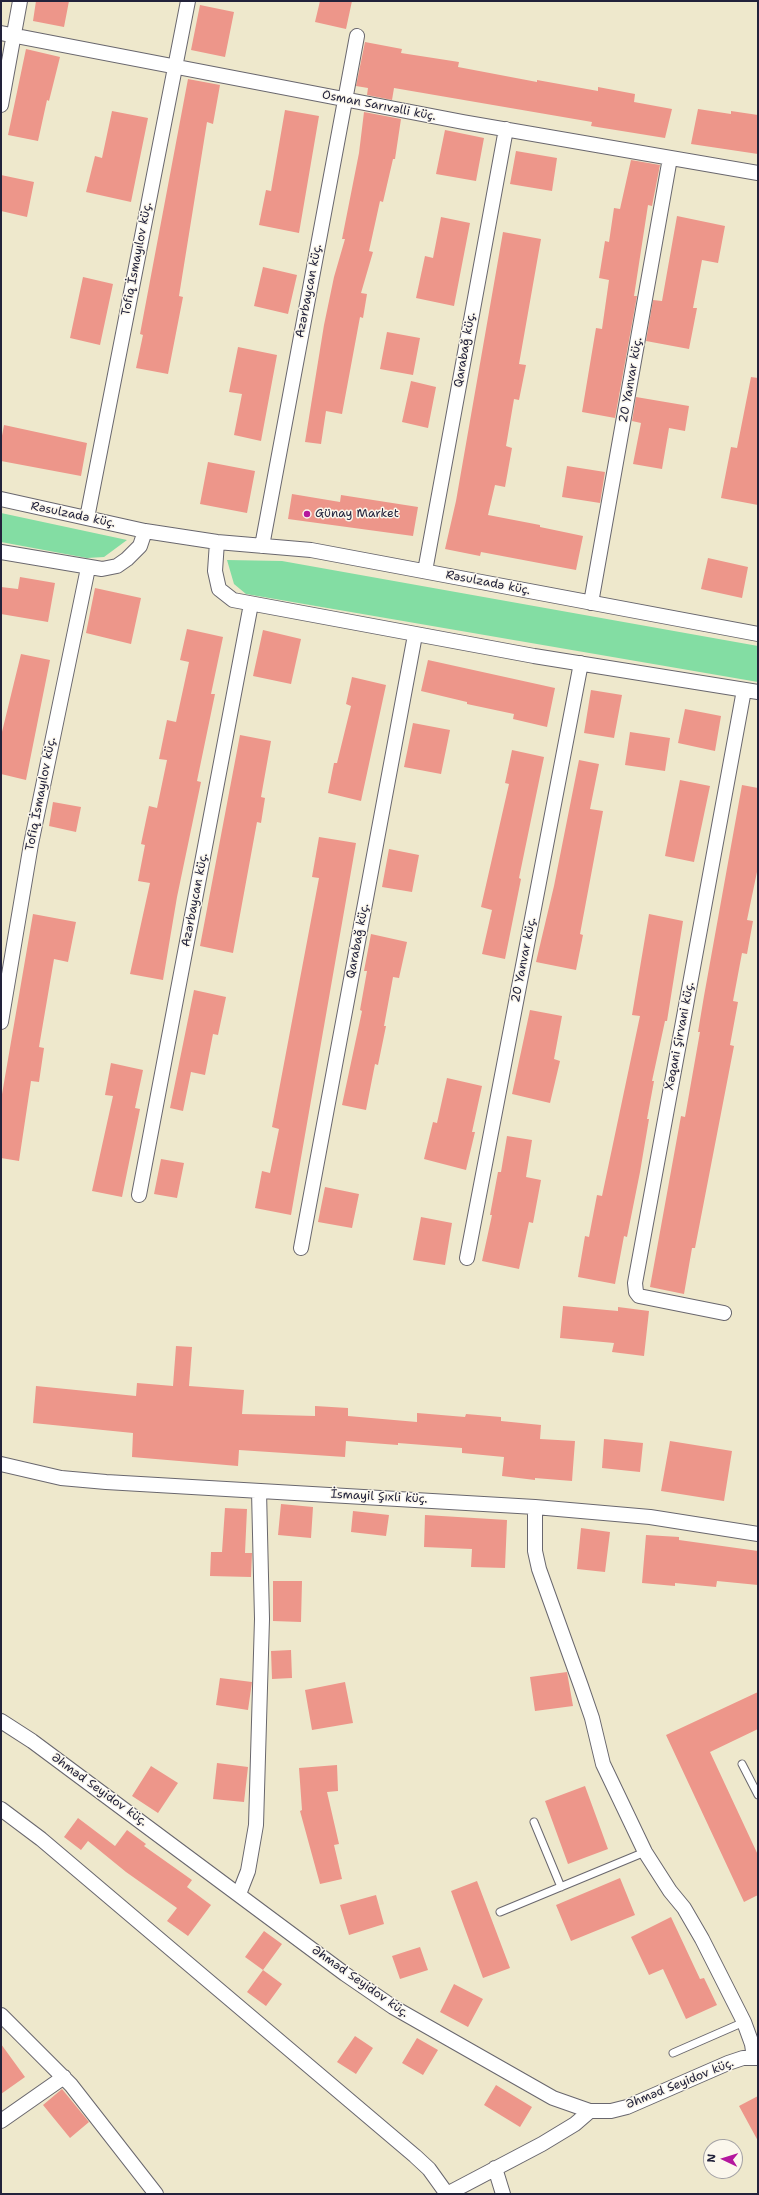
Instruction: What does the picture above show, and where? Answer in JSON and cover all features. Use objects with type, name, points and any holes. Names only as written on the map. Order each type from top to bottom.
[{"type":"street","points":[[1,105],[8,34],[20,1]]},
{"type":"street","name":"Tofiq İsmayılov küç.","points":[[87,518],[188,1]]},
{"type":"street","name":"Osman Sarıvəlli küç.","points":[[8,34],[506,129],[758,173]]},
{"type":"street","name":"Azərbaycan küç.","points":[[262,546],[357,36]]},
{"type":"street","name":"Qarabağ küç.","points":[[425,571],[506,129]]},
{"type":"street","name":"20 Yanvar küç.","points":[[591,603],[670,158]]},
{"type":"street","name":"Rəsulzadə küç.","points":[[1,500],[145,531],[217,542],[311,550],[758,633]]},
{"type":"street","points":[[1,552],[88,568],[102,569],[117,566],[140,546],[145,531]]},
{"type":"street","points":[[217,542],[215,571],[219,589],[233,600],[581,663],[751,691]]},
{"type":"street","name":"Tofiq İsmayılov küç.","points":[[1,1022],[31,844],[88,568]]},
{"type":"street","name":"Azərbaycan küç.","points":[[139,1195],[251,604]]},
{"type":"street","name":"Qarabağ küç.","points":[[301,1248],[416,634]]},
{"type":"street","name":"20 Yanvar küç.","points":[[467,1258],[581,663]]},
{"type":"street","name":"Xəqani Şirvani küç.","points":[[724,1313],[639,1296],[636,1292],[635,1283],[751,691]]},
{"type":"street","name":"İsmayil Şıxli küç.","points":[[1,1464],[60,1478],[535,1508],[650,1517],[758,1534]]},
{"type":"street","points":[[239,1894],[248,1871],[256,1824],[262,1619],[259,1491]]},
{"type":"street","points":[[535,1508],[535,1551],[539,1569],[592,1718],[602,1764],[645,1852],[670,1891],[694,1924],[744,2022],[756,2058]]},
{"type":"street","name":"Əhməd Seyidov küç.","points":[[1,1721],[32,1741],[345,1974],[393,2007],[553,2098],[590,2111],[611,2111],[628,2107],[728,2063],[742,2058],[756,2058]]},
{"type":"street","points":[[1,1810],[41,1839],[416,2156],[429,2169],[447,2194],[542,2144],[575,2124],[590,2111]]},
{"type":"street","points":[[1,2015],[64,2077],[156,2194]]},
{"type":"street","points":[[1,2121],[64,2077]]},
{"type":"street","points":[[495,2168],[503,2194]]},
{"type":"lane","points":[[742,1764],[758,1795]]},
{"type":"lane","points":[[534,1822],[561,1887]]},
{"type":"lane","points":[[500,1912],[645,1852]]},
{"type":"lane","points":[[673,2053],[744,2022]]},
{"type":"green space","points":[[1,513],[127,540],[104,557],[87,558],[1,542]]},
{"type":"green space","points":[[227,560],[282,561],[758,646],[758,682],[246,594],[234,584]]},
{"type":"building","points":[[36,1],[69,1],[64,27],[33,21]]},
{"type":"building","points":[[320,1],[352,1],[346,29],[315,22]]},
{"type":"building","points":[[200,5],[234,12],[225,57],[191,50]]},
{"type":"building","points":[[365,42],[402,49],[401,53],[459,62],[458,67],[537,82],[537,80],[598,91],[598,87],[635,94],[634,102],[672,109],[665,138],[591,126],[592,122],[394,88],[392,100],[367,95],[368,88],[356,86]]},
{"type":"building","points":[[26,49],[60,57],[49,101],[47,100],[38,141],[8,135]]},
{"type":"building","points":[[188,79],[220,85],[213,124],[207,122],[179,296],[183,297],[168,374],[136,368],[143,335],[140,334]]},
{"type":"building","points":[[698,109],[731,114],[731,111],[758,115],[758,154],[691,144]]},
{"type":"building","points":[[285,110],[319,116],[299,233],[259,225],[266,190],[271,191]]},
{"type":"building","points":[[112,111],[148,118],[131,202],[86,192],[95,156],[102,158]]},
{"type":"building","points":[[364,112],[401,119],[395,159],[393,159],[383,202],[380,201],[369,251],[373,252],[361,293],[367,294],[363,318],[360,317],[342,414],[326,411],[321,444],[305,442],[324,325],[334,277],[345,239],[342,239],[359,153]]},
{"type":"building","points":[[445,130],[484,138],[476,181],[436,174]]},
{"type":"building","points":[[516,151],[557,158],[552,191],[510,184]]},
{"type":"building","points":[[631,160],[660,165],[652,206],[648,205],[634,296],[637,296],[615,418],[582,412],[596,328],[602,329],[609,280],[599,278],[605,241],[609,242],[614,208],[620,209]]},
{"type":"building","points":[[1,175],[34,182],[27,217],[1,211]]},
{"type":"building","points":[[677,216],[725,226],[718,263],[702,260],[693,308],[697,308],[689,349],[646,341],[653,300],[662,301]]},
{"type":"building","points":[[441,217],[470,223],[454,306],[416,298],[425,256],[433,258]]},
{"type":"building","points":[[503,232],[541,239],[519,364],[526,365],[519,400],[514,399],[506,446],[512,448],[505,487],[495,485],[488,515],[540,525],[540,527],[583,536],[576,570],[481,552],[480,556],[445,549],[456,501]]},
{"type":"building","points":[[263,267],[297,275],[288,314],[254,306]]},
{"type":"building","points":[[83,277],[113,284],[100,345],[70,338]]},
{"type":"building","points":[[387,332],[420,338],[413,375],[380,369]]},
{"type":"building","points":[[238,347],[277,355],[261,441],[234,435],[242,394],[229,392]]},
{"type":"building","points":[[751,377],[758,378],[758,505],[721,498],[731,447],[737,448]]},
{"type":"building","points":[[411,381],[436,387],[428,428],[402,422]]},
{"type":"building","points":[[636,397],[689,406],[685,431],[669,428],[662,469],[633,464],[641,423],[632,421]]},
{"type":"building","points":[[4,425],[87,443],[81,476],[1,461],[1,441]]},
{"type":"building","points":[[208,462],[255,471],[247,513],[200,504]]},
{"type":"building","points":[[567,466],[605,472],[600,503],[562,497]]},
{"type":"building","points":[[292,494],[340,502],[341,495],[418,507],[413,536],[288,519]]},
{"type":"building","points":[[708,558],[748,567],[742,598],[701,589]]},
{"type":"building","points":[[20,577],[55,583],[48,622],[1,614],[1,587],[18,589]]},
{"type":"building","points":[[95,588],[141,598],[131,644],[86,633]]},
{"type":"building","points":[[187,629],[223,637],[211,694],[215,694],[197,781],[201,782],[177,897],[163,980],[130,974],[150,883],[138,881],[145,845],[141,844],[149,806],[157,808],[167,760],[159,759],[167,720],[176,722],[189,662],[180,660]]},
{"type":"building","points":[[263,630],[301,639],[291,684],[253,676]]},
{"type":"building","points":[[21,654],[50,660],[26,780],[1,774],[1,736]]},
{"type":"building","points":[[428,660],[555,688],[547,727],[513,719],[514,714],[467,704],[467,702],[421,691]]},
{"type":"building","points":[[352,677],[386,685],[361,801],[328,793],[334,763],[337,763],[351,706],[346,704]]},
{"type":"building","points":[[591,690],[622,695],[614,738],[584,733]]},
{"type":"building","points":[[685,709],[721,716],[715,751],[678,743]]},
{"type":"building","points":[[413,723],[450,730],[441,774],[404,767]]},
{"type":"building","points":[[630,732],[670,738],[665,771],[625,765]]},
{"type":"building","points":[[240,735],[271,741],[261,797],[265,798],[261,823],[257,822],[233,953],[200,946]]},
{"type":"building","points":[[512,750],[544,757],[519,878],[521,879],[505,959],[482,954],[492,910],[481,907],[509,784],[505,783]]},
{"type":"building","points":[[579,760],[599,764],[590,809],[603,811],[580,934],[583,935],[576,970],[536,962],[554,886]]},
{"type":"building","points":[[680,780],[710,786],[694,862],[665,856]]},
{"type":"building","points":[[742,785],[758,788],[758,867],[747,920],[753,921],[747,954],[742,953],[733,1001],[738,1002],[730,1045],[734,1046],[695,1248],[692,1248],[684,1294],[650,1287],[681,1116],[685,1117],[700,1032],[698,1032],[704,996]]},
{"type":"building","points":[[53,802],[81,807],[76,832],[49,826]]},
{"type":"building","points":[[319,837],[356,843],[291,1215],[255,1208],[262,1171],[270,1173],[279,1129],[272,1127],[319,878],[312,877]]},
{"type":"building","points":[[389,849],[419,855],[412,892],[382,887]]},
{"type":"building","points":[[33,914],[76,922],[68,962],[54,959],[39,1047],[44,1048],[39,1082],[31,1081],[19,1161],[1,1158],[1,1100]]},
{"type":"building","points":[[649,914],[683,921],[667,1021],[665,1021],[652,1081],[654,1081],[640,1172],[627,1237],[624,1236],[615,1284],[578,1277],[585,1236],[589,1237],[597,1195],[602,1196],[640,1016],[632,1015]]},
{"type":"building","points":[[371,934],[407,942],[399,978],[393,977],[384,1026],[386,1026],[378,1065],[375,1064],[366,1110],[342,1105],[362,1011],[360,1010],[367,971],[364,971]]},
{"type":"building","points":[[194,990],[226,997],[218,1035],[213,1034],[205,1075],[191,1072],[183,1111],[170,1108]]},
{"type":"building","points":[[530,1010],[562,1016],[554,1059],[560,1061],[550,1103],[512,1094]]},
{"type":"building","points":[[111,1063],[143,1070],[135,1108],[140,1109],[122,1197],[92,1191],[113,1096],[105,1095]]},
{"type":"building","points":[[447,1078],[482,1086],[472,1132],[475,1132],[466,1170],[424,1159],[433,1122],[437,1123]]},
{"type":"building","points":[[507,1136],[532,1140],[526,1177],[541,1180],[533,1223],[529,1222],[519,1269],[482,1261],[492,1215],[490,1215],[498,1172],[501,1172]]},
{"type":"building","points":[[161,1159],[184,1163],[177,1198],[154,1194]]},
{"type":"building","points":[[325,1187],[359,1194],[352,1228],[318,1222]]},
{"type":"building","points":[[421,1217],[452,1223],[445,1265],[413,1260]]},
{"type":"building","points":[[563,1306],[618,1311],[618,1307],[649,1311],[644,1356],[612,1352],[614,1343],[560,1338]]},
{"type":"building","points":[[176,1346],[192,1347],[189,1386],[244,1390],[242,1414],[315,1416],[315,1406],[348,1408],[348,1416],[417,1422],[417,1413],[465,1417],[466,1414],[501,1417],[501,1421],[541,1425],[540,1439],[575,1441],[572,1481],[535,1478],[535,1480],[502,1476],[504,1457],[462,1453],[462,1448],[398,1443],[398,1445],[346,1441],[345,1457],[239,1450],[238,1466],[132,1457],[133,1433],[33,1423],[36,1386],[136,1396],[137,1383],[173,1386]]},
{"type":"building","points":[[604,1439],[643,1443],[640,1472],[602,1468]]},
{"type":"building","points":[[670,1441],[732,1451],[724,1501],[661,1491]]},
{"type":"building","points":[[281,1504],[313,1507],[311,1538],[278,1535]]},
{"type":"building","points":[[225,1508],[247,1509],[245,1553],[252,1553],[251,1577],[210,1576],[211,1552],[222,1552]]},
{"type":"building","points":[[353,1511],[389,1515],[386,1536],[351,1532]]},
{"type":"building","points":[[425,1515],[507,1520],[505,1568],[471,1567],[472,1549],[424,1547]]},
{"type":"building","points":[[581,1528],[610,1532],[605,1572],[577,1569]]},
{"type":"building","points":[[646,1535],[679,1537],[679,1540],[758,1551],[758,1585],[717,1581],[716,1587],[675,1583],[675,1586],[642,1583]]},
{"type":"building","points":[[273,1581],[302,1581],[301,1622],[273,1621]]},
{"type":"building","points":[[291,1650],[292,1678],[272,1679],[271,1651]]},
{"type":"building","points":[[567,1672],[573,1706],[535,1711],[530,1677]]},
{"type":"building","points":[[220,1678],[252,1682],[248,1710],[216,1705]]},
{"type":"building","points":[[345,1682],[353,1723],[312,1730],[305,1690]]},
{"type":"building","points":[[758,1692],[758,1729],[710,1752],[758,1855],[758,1895],[744,1902],[666,1735]]},
{"type":"building","points":[[217,1763],[248,1767],[244,1802],[213,1799]]},
{"type":"building","points":[[337,1765],[338,1791],[327,1792],[339,1844],[334,1845],[342,1879],[320,1884],[300,1811],[302,1810],[299,1768]]},
{"type":"building","points":[[151,1766],[178,1783],[158,1813],[132,1796]]},
{"type":"building","points":[[585,1786],[608,1849],[568,1864],[545,1801]]},
{"type":"building","points":[[78,1818],[115,1846],[127,1830],[146,1844],[144,1846],[192,1880],[187,1887],[211,1905],[188,1936],[167,1921],[177,1908],[126,1872],[88,1841],[81,1850],[64,1837]]},
{"type":"building","points":[[620,1878],[635,1915],[571,1941],[556,1905]]},
{"type":"building","points":[[477,1881],[510,1968],[483,1978],[451,1891]]},
{"type":"building","points":[[376,1895],[384,1924],[349,1935],[340,1905]]},
{"type":"building","points":[[671,1917],[700,1979],[704,1978],[717,2005],[686,2019],[663,1969],[649,1975],[631,1937]]},
{"type":"building","points":[[264,1931],[282,1944],[263,1970],[245,1957]]},
{"type":"building","points":[[420,1947],[428,1970],[400,1979],[392,1956]]},
{"type":"building","points":[[263,1970],[282,1984],[266,2006],[247,1992]]},
{"type":"building","points":[[454,1984],[483,1999],[468,2027],[440,2012]]},
{"type":"building","points":[[355,2036],[373,2048],[356,2074],[337,2062]]},
{"type":"building","points":[[417,2038],[438,2050],[423,2075],[402,2063]]},
{"type":"building","points":[[1,2044],[25,2077],[1,2094]]},
{"type":"building","points":[[496,2085],[532,2107],[520,2127],[484,2105]]},
{"type":"building","points":[[62,2089],[89,2122],[70,2138],[43,2105]]},
{"type":"building","points":[[758,2096],[758,2141],[739,2106]]},
{"type":"place","name":"Günay Market","points":[[307,514]]}]
